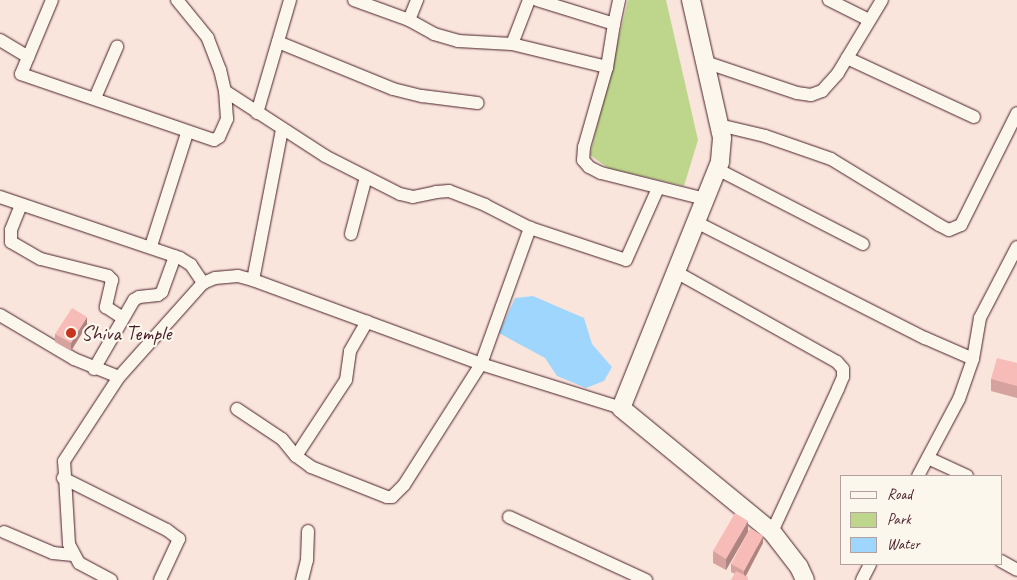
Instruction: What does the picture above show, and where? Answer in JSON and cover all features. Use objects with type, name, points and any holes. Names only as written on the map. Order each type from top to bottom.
[{"type":"main road","points":[[691,0],[722,138],[717,170],[621,408],[772,532],[799,567],[805,580]]},
{"type":"street","points":[[52,0],[21,74],[95,98],[187,133],[214,140],[219,137],[227,119],[225,91],[216,58],[208,38],[177,0]]},
{"type":"street","points":[[257,113],[290,0]]},
{"type":"street","points":[[354,0],[409,20],[434,34],[458,41],[512,44],[607,67]]},
{"type":"street","points":[[409,20],[417,0]]},
{"type":"street","points":[[512,44],[528,0]]},
{"type":"street","points":[[537,0],[614,24]]},
{"type":"street","points":[[619,0],[607,67],[584,148],[583,160],[588,167],[601,173],[705,199]]},
{"type":"street","points":[[829,0],[869,20]]},
{"type":"street","points":[[705,62],[797,93],[811,95],[822,91],[826,87],[847,58],[882,0]]},
{"type":"street","points":[[0,40],[28,57]]},
{"type":"street","points":[[278,42],[393,89],[422,96],[478,103]]},
{"type":"street","points":[[95,98],[117,47]]},
{"type":"street","points":[[847,58],[974,117]]},
{"type":"street","points":[[225,91],[282,129],[366,177],[400,194],[413,197],[449,191],[485,205],[530,228],[626,260],[658,188]]},
{"type":"street","points":[[719,125],[765,136],[831,159],[950,230],[961,225],[1017,114]]},
{"type":"street","points":[[253,280],[282,129]]},
{"type":"street","points":[[151,246],[187,133]]},
{"type":"street","points":[[717,170],[863,244]]},
{"type":"street","points":[[351,234],[366,177]]},
{"type":"street","points":[[0,197],[151,246],[175,256],[191,265],[202,283]]},
{"type":"street","points":[[21,205],[11,230],[11,242],[41,259],[108,276],[112,280],[106,307],[123,318]]},
{"type":"street","points":[[696,222],[925,338],[973,359]]},
{"type":"street","points":[[237,409],[287,444],[296,456],[311,467],[392,497],[404,485],[480,364],[530,228]]},
{"type":"street","points":[[919,475],[959,399],[973,359],[980,318],[1014,260],[1017,246]]},
{"type":"street","points":[[94,369],[134,300],[139,297],[158,295],[162,292],[175,256]]},
{"type":"street","points":[[676,272],[837,362],[843,369],[841,383],[772,532]]},
{"type":"street","points":[[111,580],[80,563],[73,554],[69,544],[63,478],[64,461],[67,453],[119,377],[202,283],[227,276],[253,280],[480,364],[621,408]]},
{"type":"street","points":[[0,315],[53,348],[94,369],[119,377]]},
{"type":"street","points":[[296,456],[346,380],[350,351],[367,322]]},
{"type":"street","points":[[928,458],[965,475]]},
{"type":"street","points":[[63,478],[167,530],[179,538],[160,580]]},
{"type":"street","points":[[509,517],[646,580]]},
{"type":"street","points":[[302,580],[307,560],[308,531]]},
{"type":"street","points":[[4,532],[52,552],[65,556],[73,554]]},
{"type":"street","points":[[1002,562],[1017,570]]},
{"type":"street","points":[[862,580],[870,565]]},
{"type":"green space","points":[[628,0],[666,0],[698,140],[684,186],[608,168],[590,155]]},
{"type":"water","points":[[533,296],[584,318],[592,344],[612,367],[604,381],[586,388],[557,376],[545,358],[499,333],[515,298]]},
{"type":"building","points":[[72,308],[87,317],[71,343],[55,334]]},
{"type":"building","points":[[997,358],[1017,363],[1017,386],[991,379]]},
{"type":"building","points":[[735,513],[748,521],[726,559],[713,551]]},
{"type":"building","points":[[750,528],[763,536],[744,571],[731,564]]},
{"type":"building","points":[[736,571],[748,577],[747,580],[731,580]]},
{"type":"place","name":"Shiva Temple","points":[[71,333]]}]
